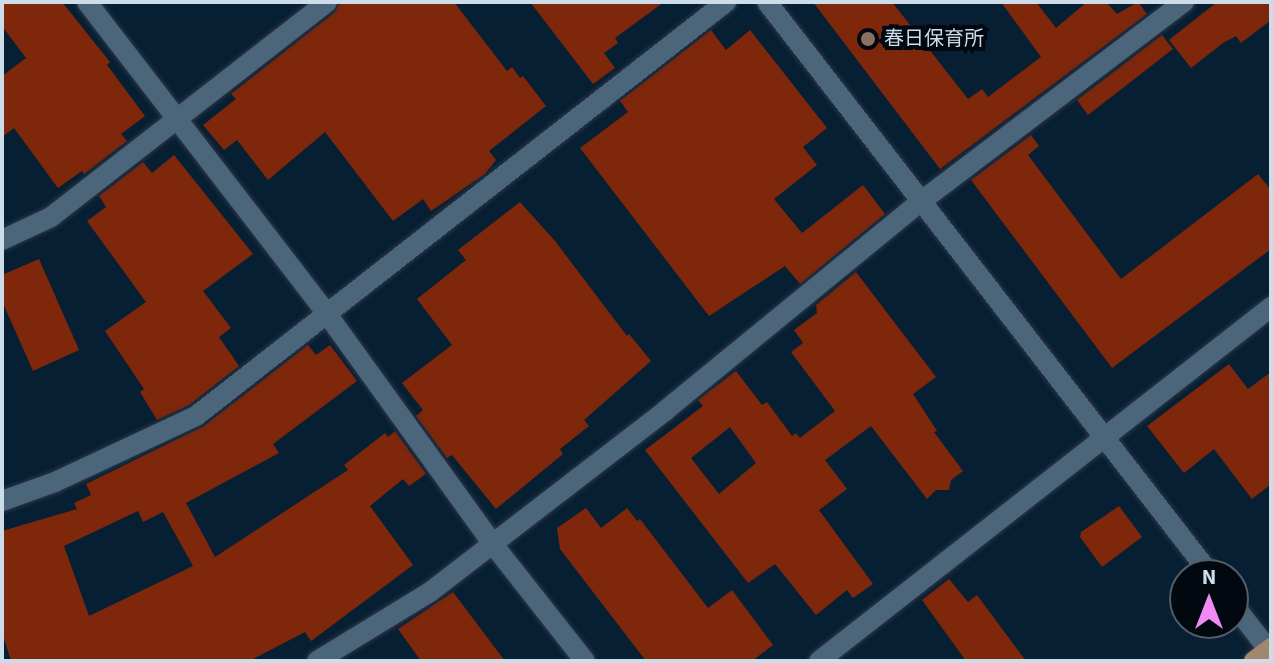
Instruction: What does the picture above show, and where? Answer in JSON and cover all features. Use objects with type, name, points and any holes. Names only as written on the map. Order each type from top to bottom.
[{"type":"street","points":[[87,2],[327,314],[492,543],[585,661]]},
{"type":"street","points":[[2,240],[51,217],[327,2]]},
{"type":"street","points":[[2,501],[55,482],[196,416],[726,2]]},
{"type":"street","points":[[767,2],[1199,559]]},
{"type":"street","points":[[317,661],[430,592],[666,410],[923,200],[1184,2]]},
{"type":"street","points":[[819,661],[1271,307]]},
{"type":"street","points":[[1249,628],[1266,653]]},
{"type":"building","points":[[2,2],[62,2],[110,62],[107,65],[145,116],[121,134],[127,141],[84,174],[82,171],[58,188],[14,128],[2,137],[2,76],[26,58],[2,26]]},
{"type":"building","points":[[340,2],[454,2],[507,71],[512,67],[520,78],[523,76],[546,106],[489,151],[496,160],[485,174],[431,211],[423,199],[393,221],[325,132],[268,180],[237,140],[224,150],[203,125],[236,99],[231,94],[335,12]]},
{"type":"building","points":[[530,2],[664,2],[615,38],[618,43],[604,53],[615,68],[593,84]]},
{"type":"building","points":[[813,2],[892,2],[968,99],[982,89],[988,97],[1041,57],[1001,2],[1036,2],[1056,28],[1087,2],[1106,2],[1117,14],[1138,2],[1147,14],[940,169]]},
{"type":"building","points":[[1217,2],[1271,2],[1271,20],[1241,43],[1236,36],[1223,43],[1191,68],[1169,40]]},
{"type":"building","points":[[711,30],[726,50],[750,30],[827,128],[803,147],[817,165],[774,199],[802,233],[863,185],[885,214],[800,284],[785,266],[709,316],[580,148],[628,112],[620,101]]},
{"type":"building","points":[[1162,35],[1173,49],[1088,115],[1077,100]]},
{"type":"building","points":[[1031,135],[1039,146],[1028,155],[1121,279],[1258,174],[1271,190],[1271,249],[1112,368],[971,180]]},
{"type":"building","points":[[174,155],[253,254],[203,291],[231,328],[219,337],[239,366],[189,405],[157,420],[140,392],[144,389],[105,331],[146,302],[87,221],[106,207],[99,196],[143,162],[152,173]]},
{"type":"building","points":[[520,202],[555,241],[627,336],[629,334],[651,361],[584,420],[589,426],[560,449],[563,454],[496,509],[452,455],[447,458],[416,416],[423,410],[402,383],[452,345],[417,299],[466,260],[458,250]]},
{"type":"building","points":[[39,259],[79,350],[33,371],[2,301],[2,275]]},
{"type":"building","points":[[856,272],[936,377],[913,394],[937,431],[934,432],[963,471],[951,480],[949,490],[936,490],[927,499],[871,426],[825,460],[847,489],[819,510],[873,584],[853,598],[847,590],[816,615],[775,564],[748,583],[645,450],[703,406],[698,400],[736,371],[762,405],[767,402],[792,436],[796,433],[800,438],[835,411],[791,352],[803,343],[794,330],[817,313],[816,305]],"holes":[[[730,427],[756,463],[719,494],[691,458]]]},
{"type":"building","points":[[308,345],[316,355],[330,345],[357,381],[273,444],[279,453],[186,503],[215,557],[348,470],[344,465],[385,433],[388,437],[395,431],[426,474],[409,486],[403,479],[370,506],[413,565],[311,641],[305,632],[249,661],[11,661],[2,632],[2,531],[77,509],[74,503],[91,495],[86,484],[204,426]],"holes":[[[138,511],[143,522],[163,512],[193,566],[89,616],[64,546]]]},
{"type":"building","points":[[1229,364],[1248,389],[1271,372],[1271,484],[1252,499],[1214,449],[1184,473],[1147,426]]},
{"type":"building","points":[[1119,506],[1142,537],[1102,567],[1080,537],[1081,532]]},
{"type":"building","points":[[586,508],[601,528],[627,508],[637,521],[640,519],[708,608],[732,590],[773,645],[752,661],[646,661],[560,549],[557,528]]},
{"type":"building","points":[[949,579],[968,602],[977,595],[1026,661],[966,661],[922,600]]},
{"type":"building","points":[[453,592],[505,661],[421,661],[398,629]]},
{"type":"place","name":"春日保育所","points":[[868,39]]}]
